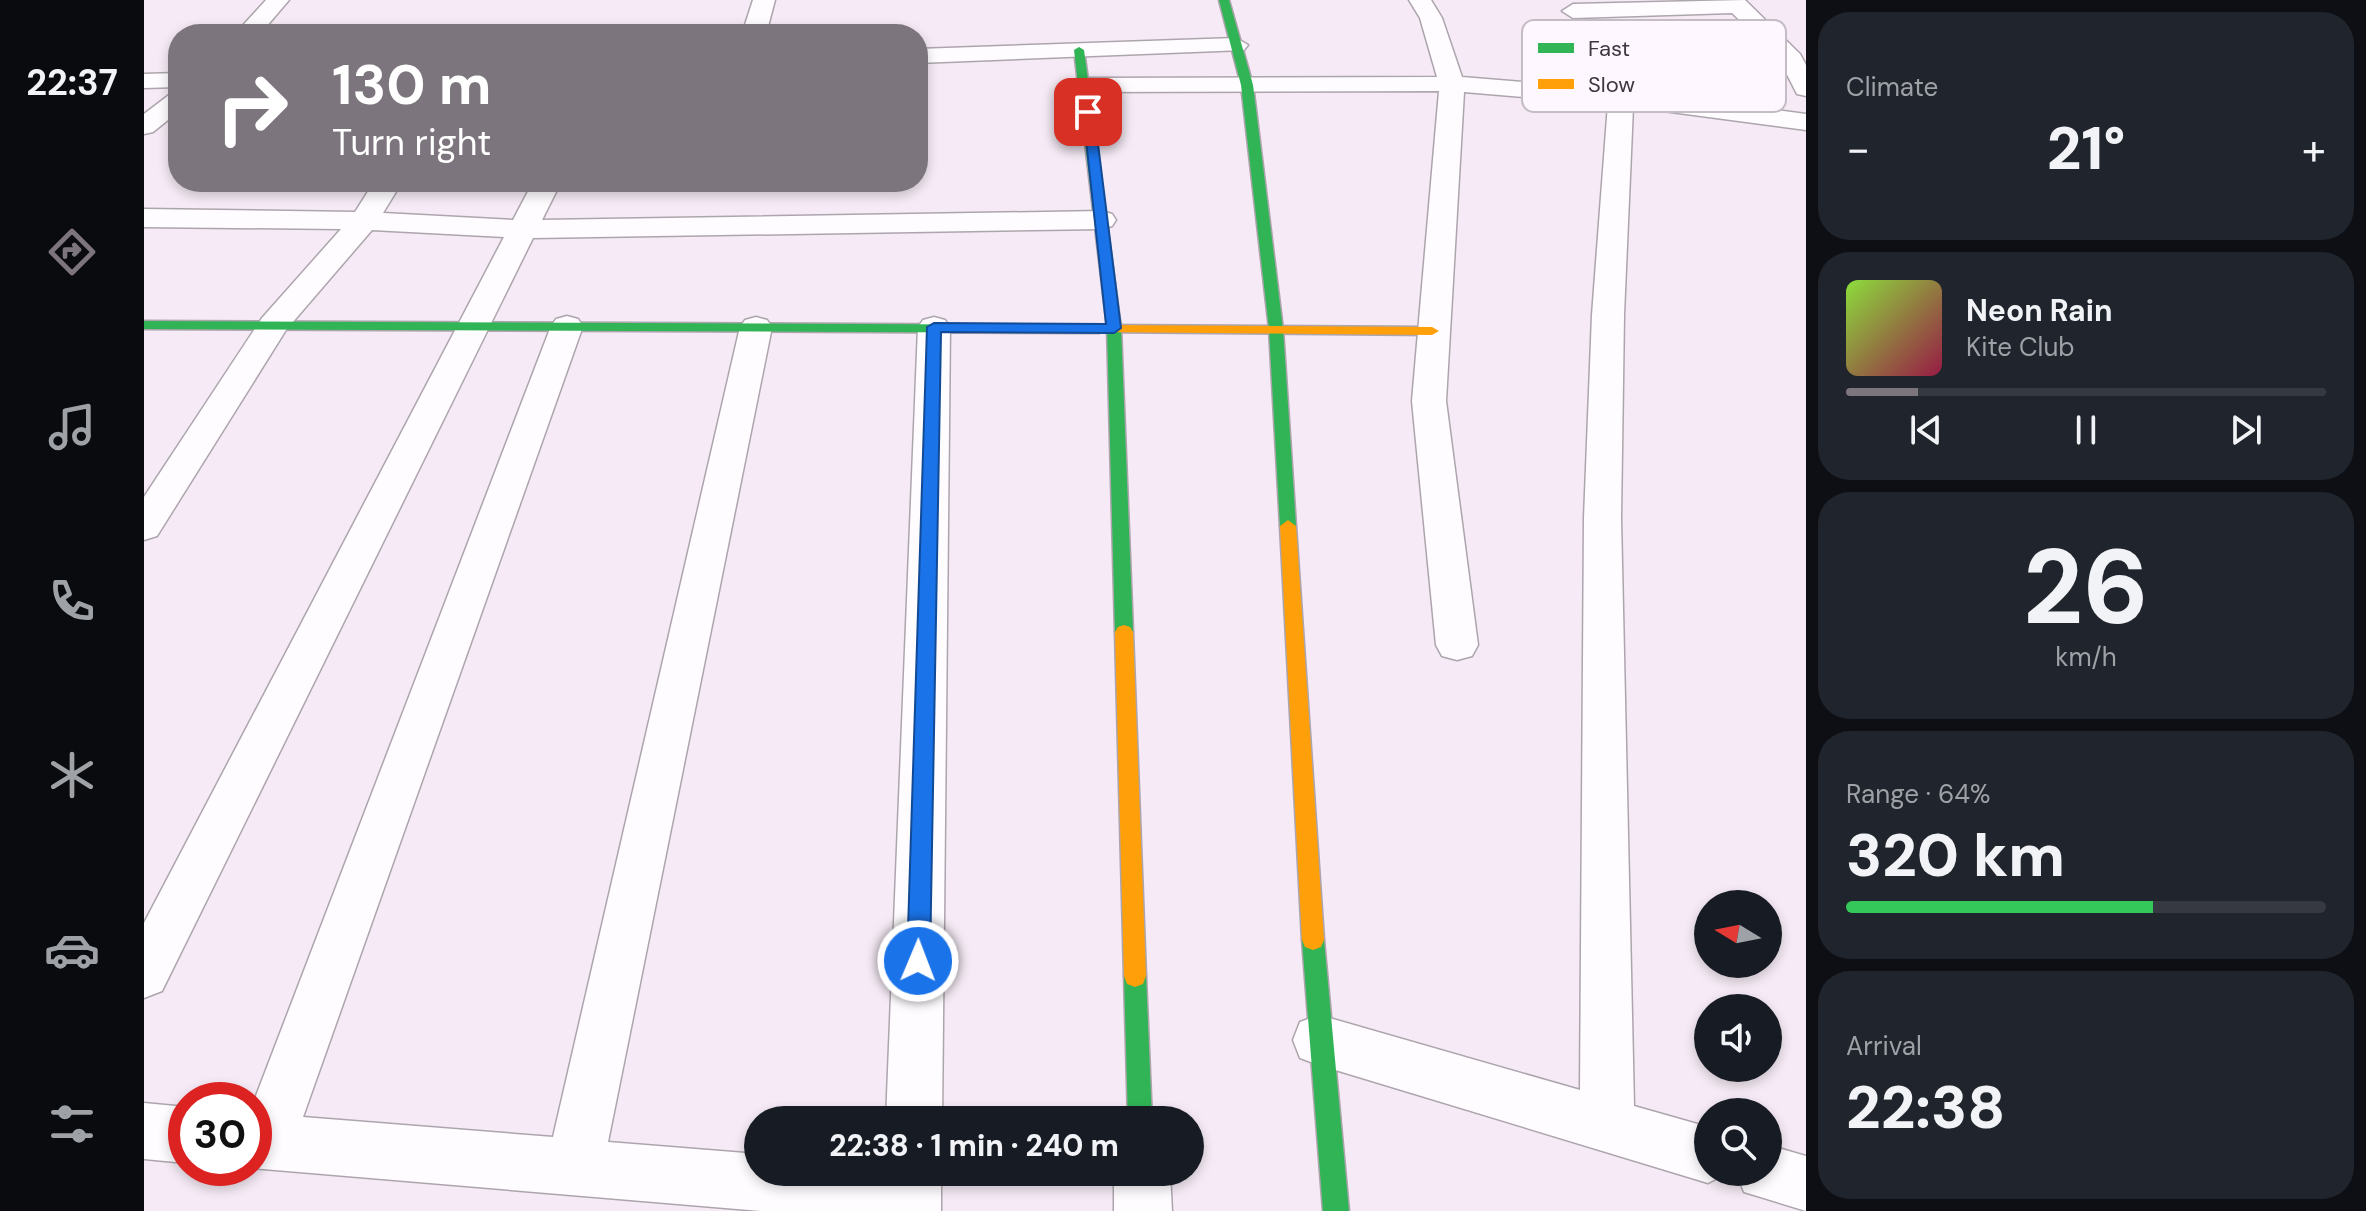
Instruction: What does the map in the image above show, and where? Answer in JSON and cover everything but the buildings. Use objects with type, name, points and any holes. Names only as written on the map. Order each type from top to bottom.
[{"type":"street","points":[[256,24],[278,0]]},
{"type":"street","points":[[757,24],[764,0]]},
{"type":"street","points":[[1224,0],[1247,85],[1276,329],[1319,1040],[1336,1211]]},
{"type":"street","points":[[1420,0],[1431,18],[1452,84],[1429,401],[1457,645]]},
{"type":"street","points":[[1573,11],[1735,3],[1753,20]]},
{"type":"street","points":[[928,56],[1236,45]]},
{"type":"street","points":[[1079,50],[1114,328],[1140,1106]]},
{"type":"street","points":[[1786,52],[1805,84]]},
{"type":"street","points":[[144,81],[168,80]]},
{"type":"street","points":[[1085,85],[1452,84],[1522,90]]},
{"type":"street","points":[[144,126],[168,108]]},
{"type":"street","points":[[1607,1125],[1605,500],[1608,314],[1619,186],[1621,112]]},
{"type":"street","points":[[1729,112],[1806,122]]},
{"type":"street","points":[[144,527],[273,325],[364,221],[382,192]]},
{"type":"street","points":[[144,974],[542,192]]},
{"type":"street","points":[[144,218],[364,221],[522,229],[1102,220]]},
{"type":"street","points":[[144,325],[1432,331]]},
{"type":"street","points":[[272,1109],[567,326]]},
{"type":"street","points":[[574,1168],[756,327]]},
{"type":"street","points":[[914,1106],[934,327]]},
{"type":"street","points":[[1319,1040],[1694,1151]]},
{"type":"street","points":[[144,1131],[168,1133]]},
{"type":"street","points":[[272,1142],[827,1188],[879,1211]]},
{"type":"street","points":[[1782,1177],[1806,1184]]},
{"type":"street","points":[[912,1211],[913,1186]]},
{"type":"street","points":[[1142,1186],[1143,1211]]},
{"type":"traffic: fast","points":[[1224,0],[1247,85],[1276,329],[1288,526]]},
{"type":"traffic: fast","points":[[1079,50],[1114,328],[1124,632]]},
{"type":"traffic: fast","points":[[144,325],[1099,329]]},
{"type":"traffic: fast","points":[[1313,940],[1336,1211]]},
{"type":"traffic: fast","points":[[1135,976],[1140,1106]]},
{"type":"traffic: slow","points":[[1099,329],[1432,331]]},
{"type":"traffic: slow","points":[[1288,526],[1313,940]]},
{"type":"traffic: slow","points":[[1124,632],[1135,976]]},
{"type":"route","points":[[918,961],[934,327],[1114,328],[1088,112]]}]
